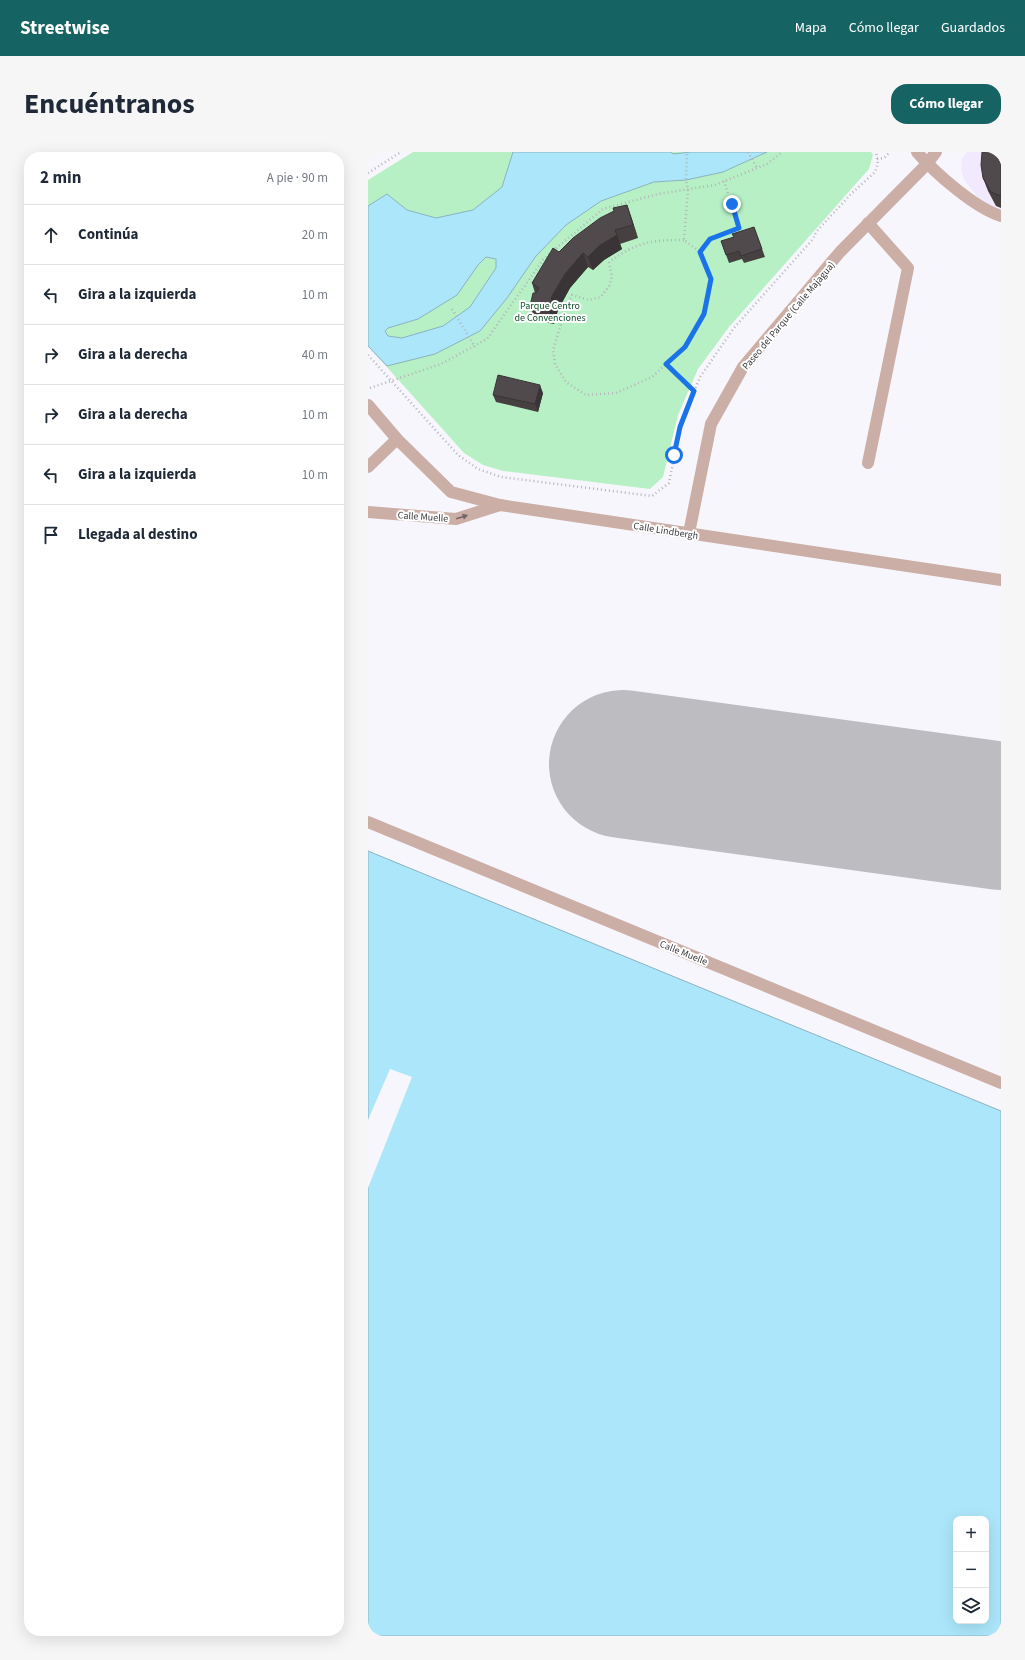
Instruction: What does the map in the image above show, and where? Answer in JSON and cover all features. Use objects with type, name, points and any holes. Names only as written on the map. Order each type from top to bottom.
[{"type":"street","points":[[917,152],[927,164],[972,200],[1001,216]]},
{"type":"street","name":"Paseo del Parque (Calle Majagua)","points":[[689,533],[711,424],[743,367],[840,252],[927,164],[936,152]]},
{"type":"street","points":[[868,224],[908,268],[868,463]]},
{"type":"street","name":"Calle Lindbergh","points":[[368,405],[397,439],[451,492],[500,505],[1001,580]]},
{"type":"street","points":[[368,467],[397,439]]},
{"type":"street","name":"Calle Muelle","points":[[368,512],[456,518],[500,505]]},
{"type":"street","name":"Calle Muelle","points":[[368,822],[1001,1083]]},
{"type":"path","points":[[368,173],[401,152]]},
{"type":"path","points":[[684,240],[688,190],[686,180],[687,152]]},
{"type":"path","points":[[748,152],[757,168]]},
{"type":"path","points":[[368,389],[442,364],[487,339],[542,260],[603,209],[658,194],[715,185],[767,164],[782,152]]},
{"type":"path","points":[[368,355],[458,455],[478,469],[501,477],[652,496],[669,483],[680,427],[700,377],[734,328],[813,239],[816,232],[851,194],[875,172],[878,164],[876,152]]},
{"type":"path","points":[[877,159],[884,158],[890,152]]},
{"type":"path","points":[[700,252],[710,239],[739,228],[724,181]]},
{"type":"path","points":[[654,240],[684,240],[700,252],[711,279],[704,314],[685,347],[652,377],[616,393],[586,394],[566,382],[555,364],[553,350],[566,308],[572,295],[589,300],[601,297],[609,286],[612,277],[609,262],[627,249],[654,240]]},
{"type":"path","points":[[452,309],[475,347]]},
{"type":"path","points":[[666,364],[694,391]]},
{"type":"shaded area","points":[[967,152],[1001,152],[1001,212],[996,211],[977,196],[964,180],[961,169],[962,158]]},
{"type":"green space","name":"Parque Centro de Convenciones","points":[[413,152],[871,152],[873,155],[869,169],[729,327],[698,369],[678,415],[663,477],[650,489],[503,471],[483,465],[464,453],[368,346],[368,180]]},
{"type":"water","points":[[513,152],[671,152],[673,154],[691,152],[767,152],[723,172],[686,180],[654,182],[601,201],[566,225],[536,256],[507,298],[480,331],[435,354],[387,366],[368,346],[368,206],[387,194],[407,210],[436,218],[473,210],[502,187]],"holes":[[[486,257],[496,259],[496,268],[470,307],[443,326],[402,338],[388,336],[385,331],[388,328],[418,319],[457,295],[478,265]]]},
{"type":"water","points":[[368,851],[1001,1111],[1001,1636],[368,1636]]},
{"type":"pier","points":[[390,1069],[412,1077],[368,1188],[368,1120]]},
{"type":"building","points":[[982,152],[1001,152],[1001,196],[991,192],[983,178],[981,165]]},
{"type":"building","points":[[627,205],[633,225],[615,230],[617,235],[599,246],[588,257],[583,253],[565,274],[552,296],[549,311],[530,306],[533,293],[536,293],[539,288],[532,283],[553,248],[559,252],[573,238],[600,218],[614,211],[613,208]]},
{"type":"building","points":[[754,227],[762,249],[741,256],[739,251],[726,255],[721,241],[734,237],[732,234]]},
{"type":"building","points":[[498,375],[540,385],[535,404],[493,395]]},
{"type":"runway","points":[[623,764],[1001,816]]},
{"type":"route","points":[[674,455],[680,427],[694,391],[674,374],[666,364],[685,347],[704,314],[711,279],[700,252],[710,239],[739,228],[732,204]]}]
